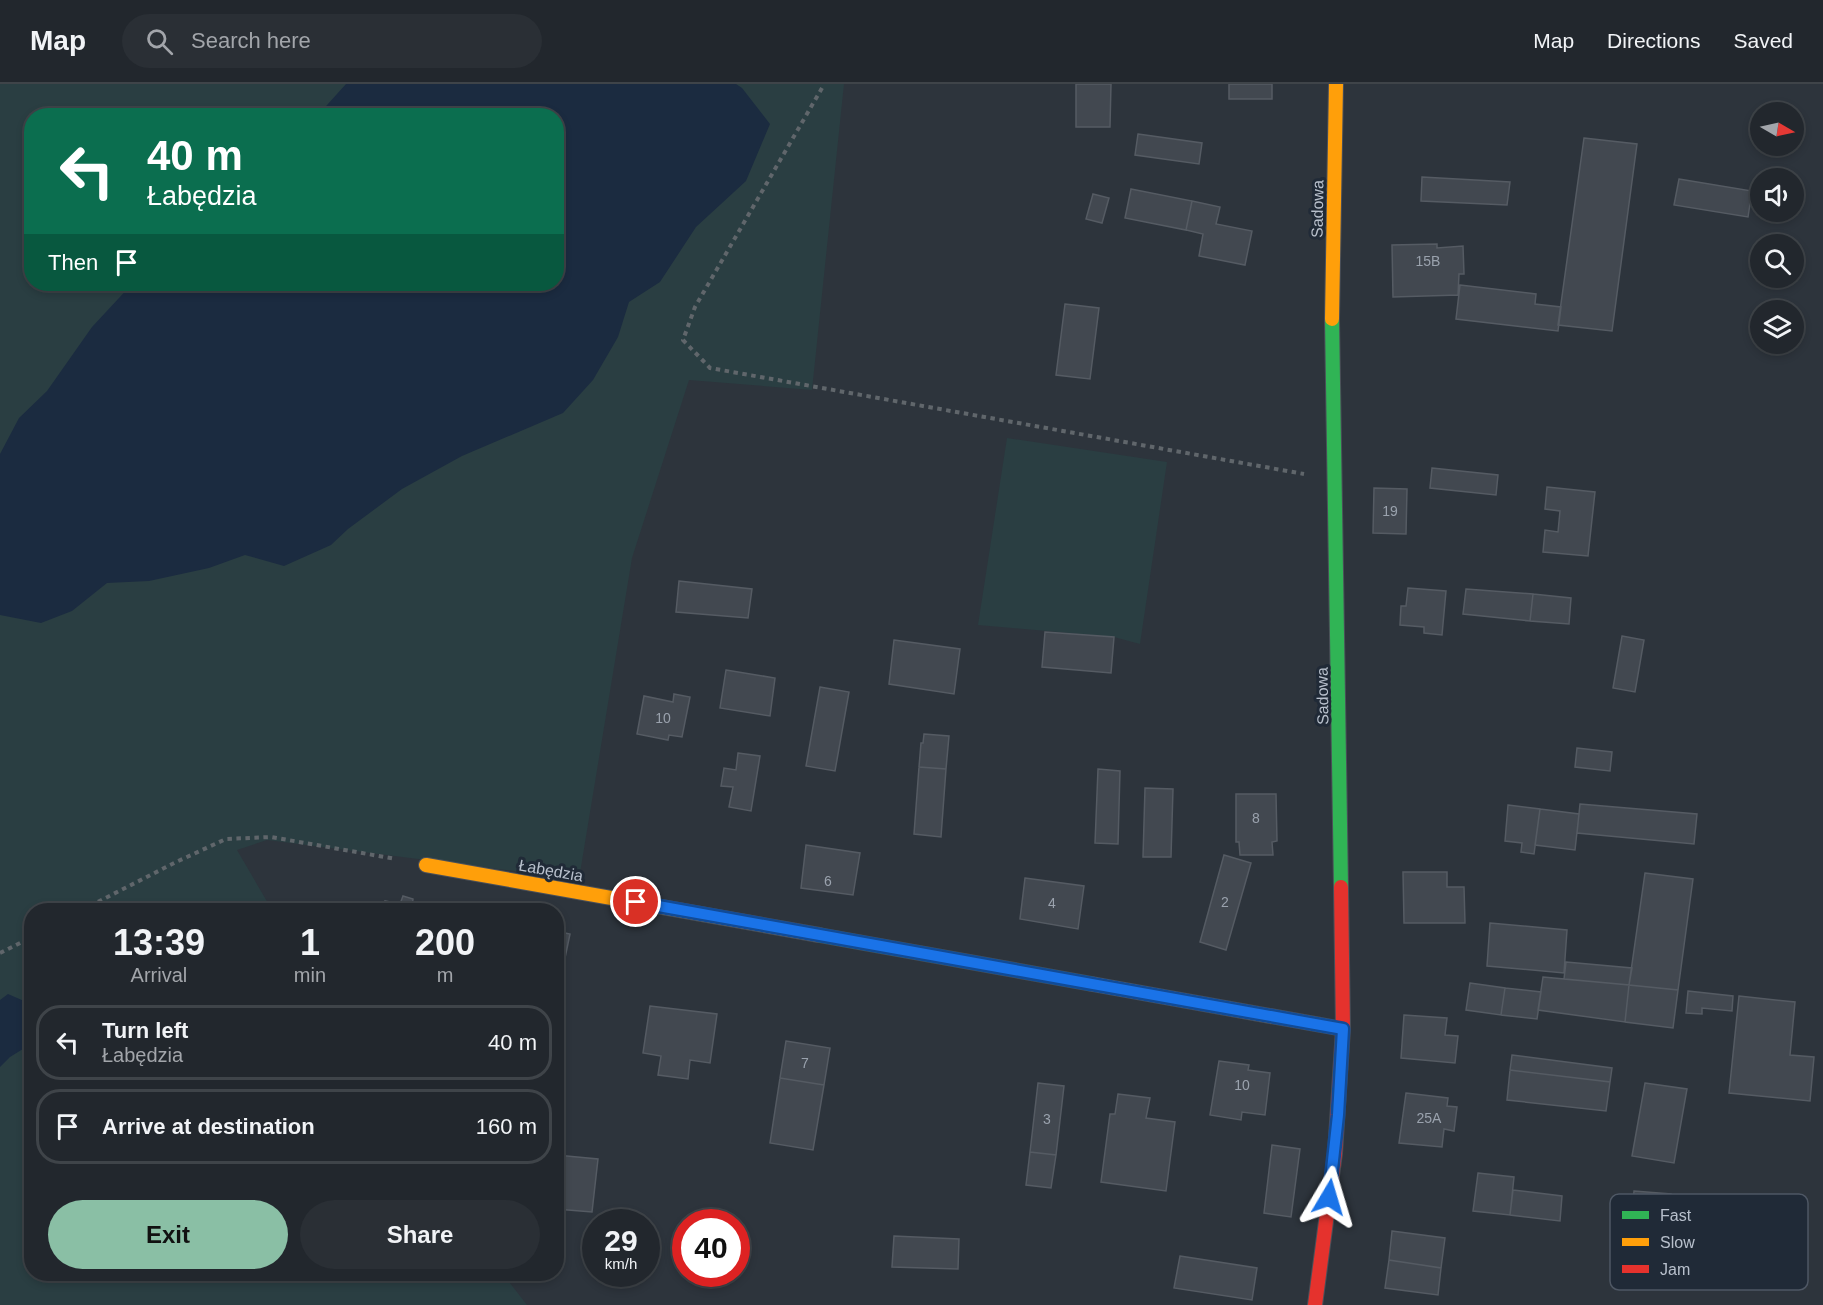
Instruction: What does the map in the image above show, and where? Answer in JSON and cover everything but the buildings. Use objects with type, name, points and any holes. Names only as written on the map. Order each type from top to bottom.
[{"type":"street","name":"Sadowa","points":[[1315,1305],[1335,1153],[1343,1029],[1331,282],[1336,84]]},
{"type":"street","name":"Łabędzia","points":[[426,865],[1343,1029]]},
{"type":"path","points":[[822,88],[695,307],[684,340],[710,368],[1334,480]]},
{"type":"path","points":[[96,903],[226,839],[272,837],[426,865]]},
{"type":"path","points":[[0,953],[24,941]]},
{"type":"green space","points":[[0,84],[844,84],[812,390],[689,380],[632,558],[579,879],[267,840],[237,850],[268,903],[24,903],[24,1281],[508,1281],[527,1305],[0,1305]]},
{"type":"green space","points":[[1007,438],[1167,462],[1140,644],[1114,637],[978,625]]},
{"type":"water","points":[[346,84],[736,84],[742,88],[770,124],[746,181],[696,227],[660,282],[629,302],[618,337],[593,380],[563,413],[462,456],[402,489],[348,529],[331,545],[284,566],[245,555],[209,568],[149,581],[107,583],[72,611],[41,623],[0,615],[0,454],[19,418],[47,391],[92,327],[125,291],[564,291],[564,108],[324,108]]},
{"type":"water","points":[[8,994],[24,1001],[24,1048],[0,1067],[0,1000]]},
{"type":"traffic: fast","points":[[1332,319],[1341,887]]},
{"type":"traffic: fast","points":[[819,935],[1092,984]]},
{"type":"traffic: slow","points":[[1332,319],[1336,84]]},
{"type":"traffic: slow","points":[[426,865],[819,935]]},
{"type":"traffic: slow","points":[[1092,984],[1343,1029]]},
{"type":"traffic: jam","points":[[1315,1305],[1335,1153],[1343,1029],[1341,887]]},
{"type":"route","points":[[636,902],[1343,1029],[1340,1096],[1329,1197]]}]
